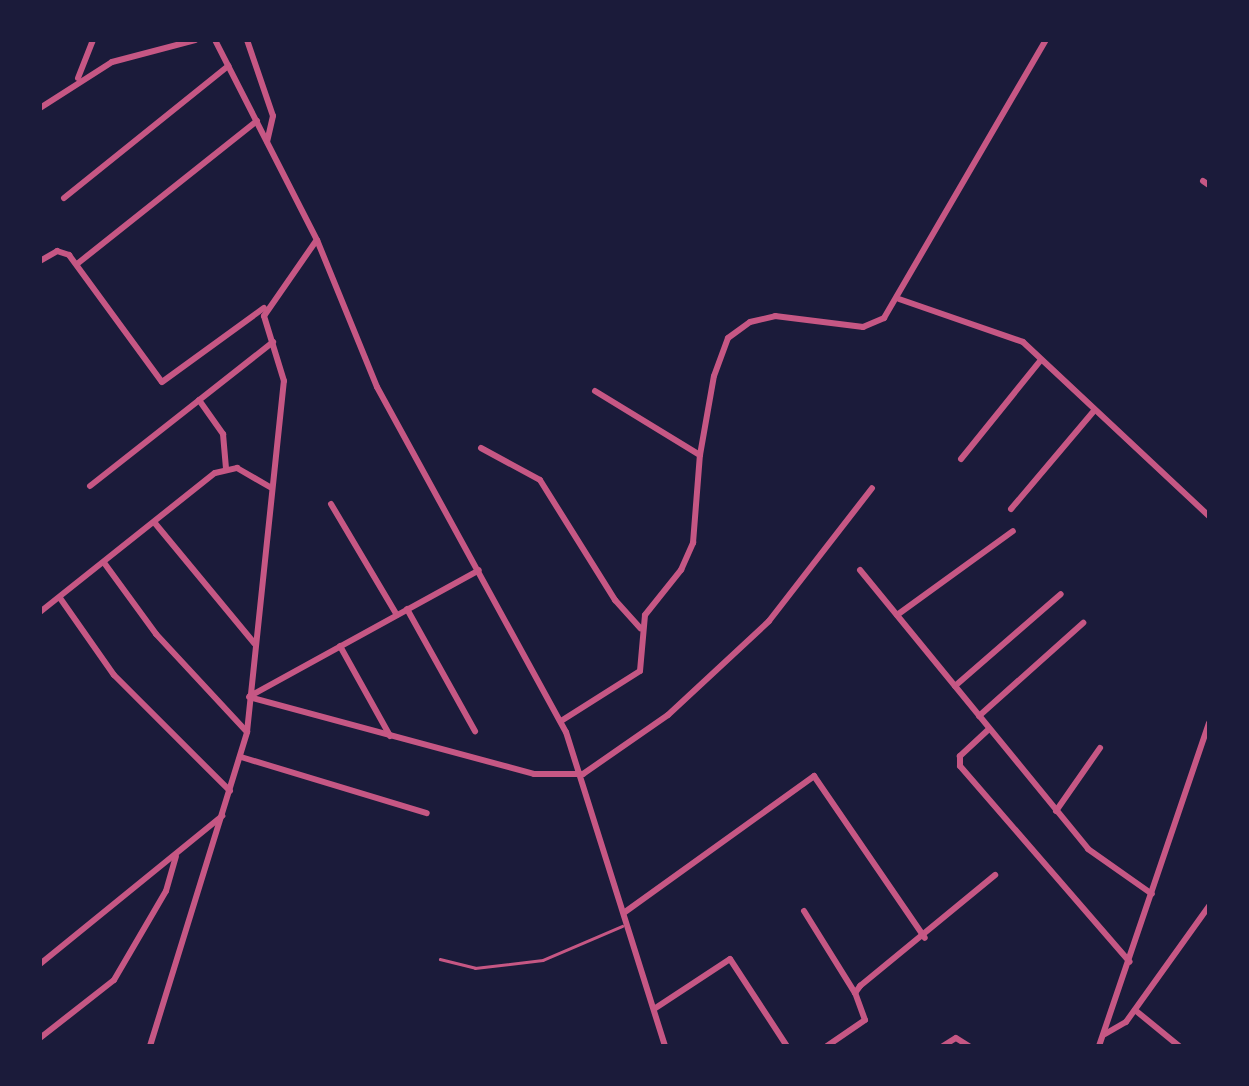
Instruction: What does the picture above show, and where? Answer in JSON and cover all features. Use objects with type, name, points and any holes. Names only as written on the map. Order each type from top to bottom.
[{"type":"street","points":[[78,79],[94,40]]},
{"type":"street","points":[[40,108],[78,79],[112,62],[194,40]]},
{"type":"street","points":[[216,40],[317,240],[377,387],[561,721],[583,774],[665,1046]]},
{"type":"street","points":[[247,40],[273,116],[267,142]]},
{"type":"street","points":[[561,721],[640,671],[640,628],[689,556],[700,455],[719,353],[738,329],[775,316],[863,327],[884,318],[899,299],[1046,40]]},
{"type":"street","points":[[64,198],[228,66]]},
{"type":"street","points":[[77,264],[256,121]]},
{"type":"street","points":[[40,261],[62,251],[77,264],[162,382],[266,306],[317,240]]},
{"type":"street","points":[[899,299],[1013,336],[1209,516]]},
{"type":"street","points":[[150,1046],[231,792],[246,732],[284,381],[266,306]]},
{"type":"street","points":[[90,486],[273,342]]},
{"type":"street","points":[[962,459],[1041,360]]},
{"type":"street","points":[[595,391],[700,455]]},
{"type":"street","points":[[199,400],[223,434],[226,468]]},
{"type":"street","points":[[1011,510],[1093,412]]},
{"type":"street","points":[[481,448],[540,480],[614,600],[640,628]]},
{"type":"street","points":[[226,468],[270,487]]},
{"type":"street","points":[[40,612],[226,468]]},
{"type":"street","points":[[249,697],[534,774],[583,774],[668,714],[768,621],[872,488]]},
{"type":"street","points":[[331,504],[396,615]]},
{"type":"street","points":[[154,522],[255,644]]},
{"type":"street","points":[[897,615],[1013,531]]},
{"type":"street","points":[[105,564],[140,616],[246,732]]},
{"type":"street","points":[[249,697],[479,570]]},
{"type":"street","points":[[860,570],[1099,859],[1152,894]]},
{"type":"street","points":[[955,686],[1061,594]]},
{"type":"street","points":[[60,598],[114,675],[231,792]]},
{"type":"street","points":[[407,609],[474,730]]},
{"type":"street","points":[[978,716],[1083,623]]},
{"type":"street","points":[[340,646],[390,737]]},
{"type":"street","points":[[1099,1046],[1209,723]]},
{"type":"street","points":[[989,729],[960,756],[960,766],[1130,962]]},
{"type":"street","points":[[1056,811],[1100,748]]},
{"type":"street","points":[[241,756],[427,813]]},
{"type":"street","points":[[625,912],[814,776],[925,938]]},
{"type":"street","points":[[40,964],[223,815]]},
{"type":"street","points":[[50,1046],[41,1037],[114,980],[166,890],[176,854]]},
{"type":"street","points":[[855,993],[925,938],[995,875]]},
{"type":"street","points":[[1105,1034],[1135,1010],[1209,906]]},
{"type":"street","points":[[804,912],[855,993],[866,1020],[827,1046]]},
{"type":"street","points":[[654,1009],[730,959],[787,1046]]},
{"type":"street","points":[[1135,1010],[1179,1046]]},
{"type":"street","points":[[943,1046],[956,1038],[969,1046]]},
{"type":"lane","points":[[440,959],[475,968],[543,960],[628,923]]}]
